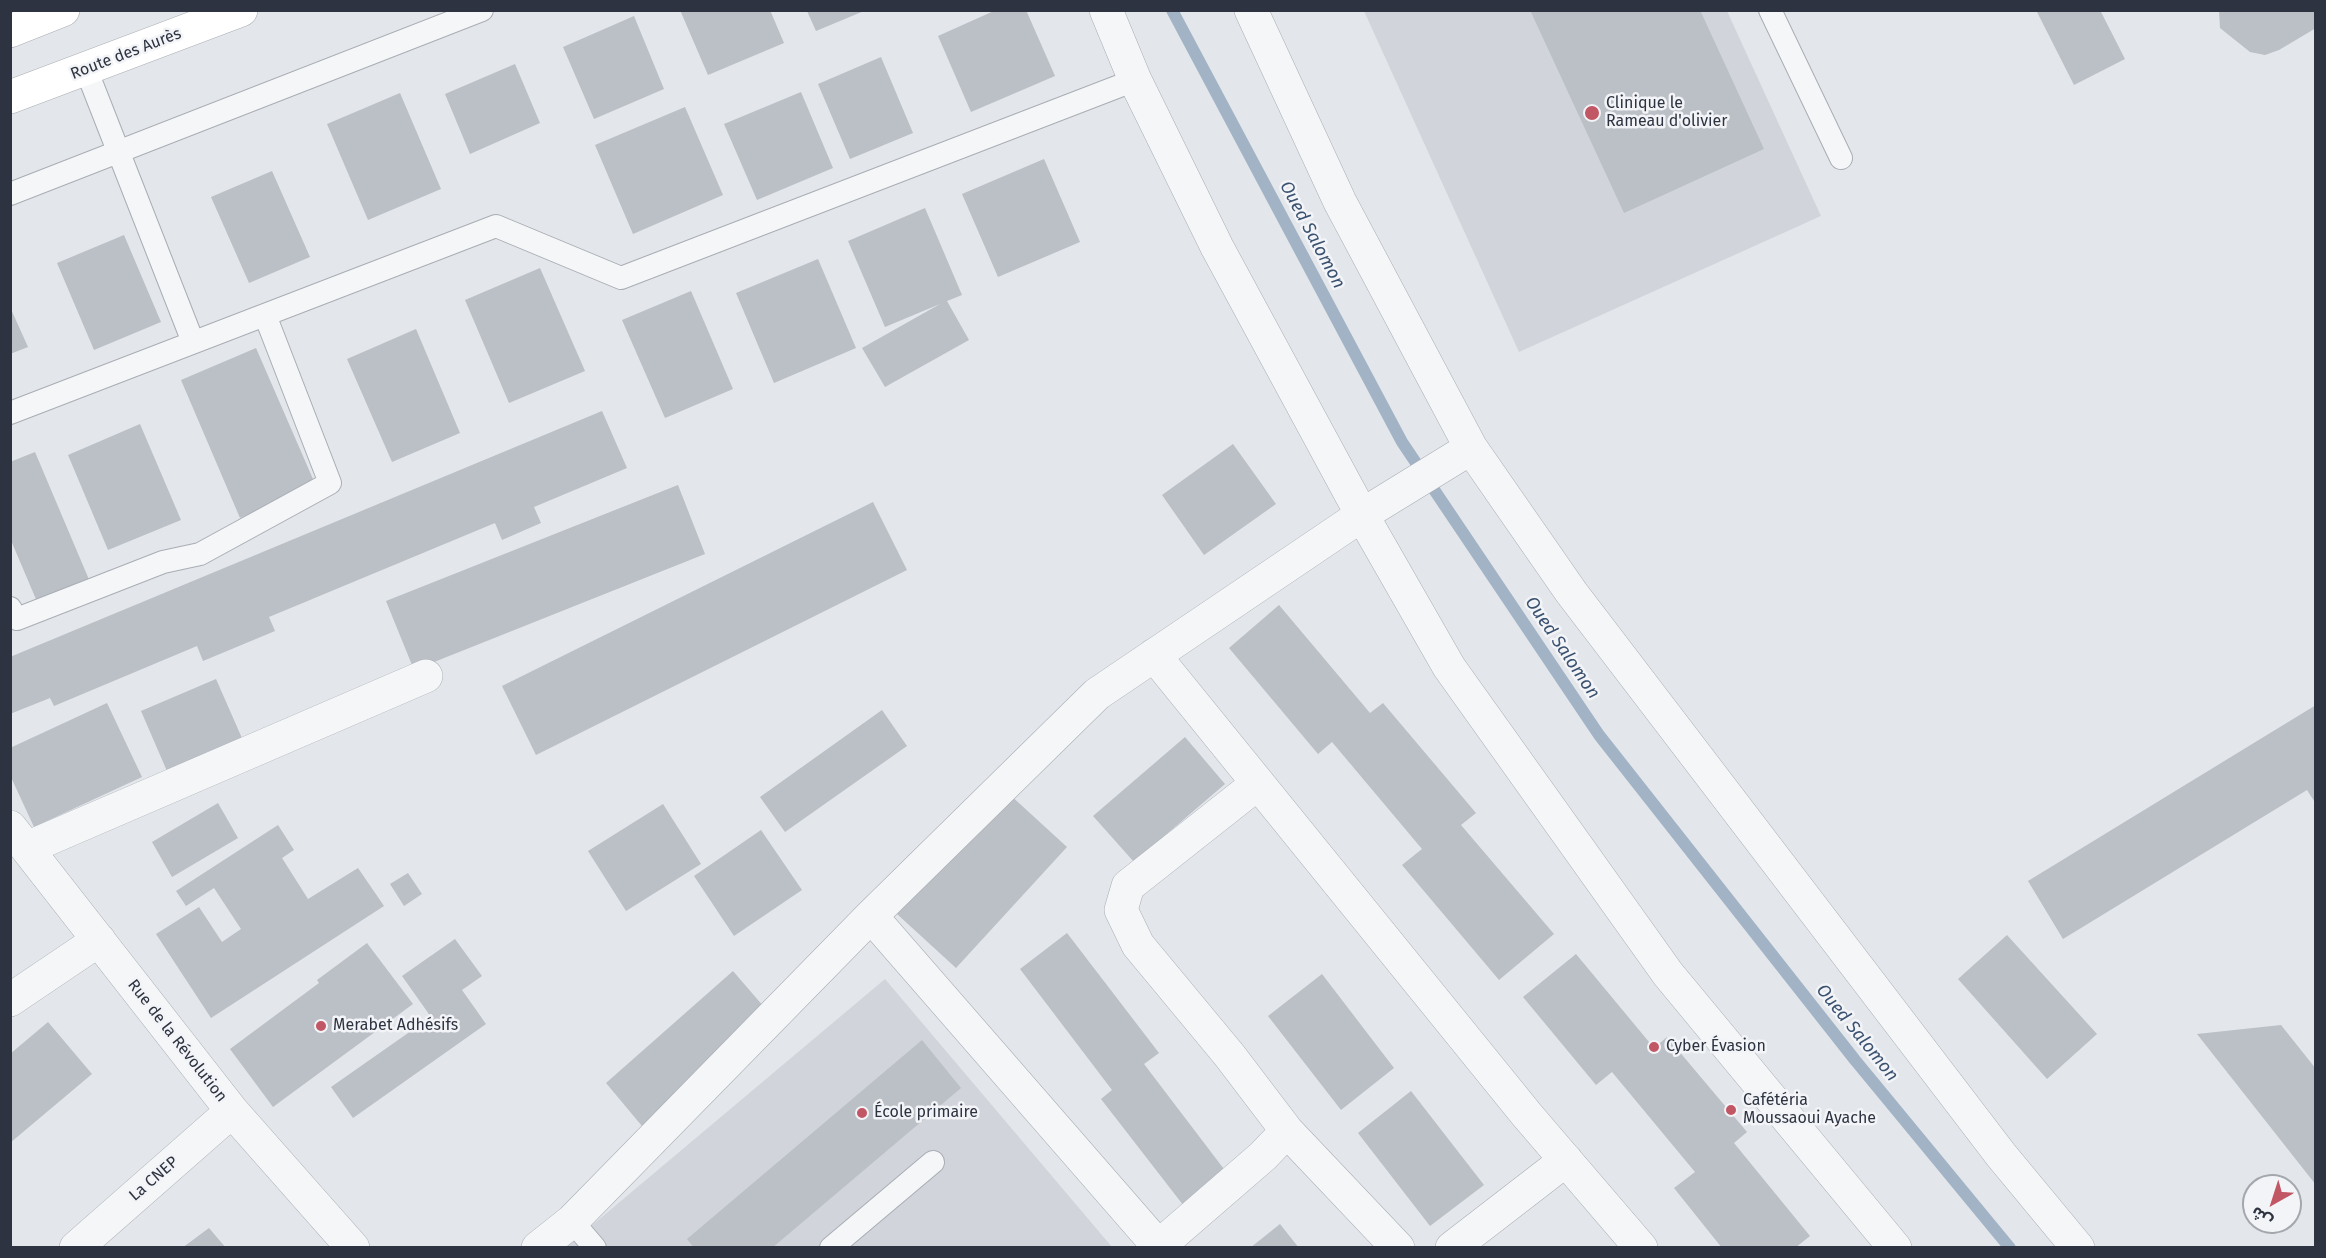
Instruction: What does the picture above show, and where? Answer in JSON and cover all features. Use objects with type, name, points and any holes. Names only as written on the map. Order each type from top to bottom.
[{"type":"street","points":[[10,31],[63,10]]},
{"type":"street","name":"Route des Aurès","points":[[10,97],[241,10]]},
{"type":"street","points":[[1106,10],[1135,80],[1217,247],[1362,515],[1449,667],[1668,974],[1895,1248]]},
{"type":"street","points":[[1251,10],[1340,202],[1471,448],[1571,592],[2001,1155],[2078,1248]]},
{"type":"street","points":[[538,1248],[572,1221],[872,916],[1097,694],[1362,515],[1471,448]]},
{"type":"street","points":[[1154,656],[1566,1161],[1641,1248]]},
{"type":"street","points":[[19,837],[426,676]]},
{"type":"street","points":[[1257,784],[1128,886],[1121,910],[1137,945],[1230,1056],[1287,1131],[1398,1248]]},
{"type":"street","name":"Rue de la Révolution","points":[[19,837],[232,1111],[353,1248]]},
{"type":"street","points":[[872,916],[1159,1247],[1263,1156],[1287,1131]]},
{"type":"street","points":[[10,1000],[99,940]]},
{"type":"street","name":"La CNEP","points":[[76,1248],[232,1111]]},
{"type":"street","points":[[1452,1248],[1566,1161]]},
{"type":"lane","points":[[10,194],[482,10]]},
{"type":"lane","points":[[1770,10],[1841,159]]},
{"type":"lane","points":[[86,69],[193,342]]},
{"type":"lane","points":[[10,413],[496,226],[621,278],[1135,80]]},
{"type":"lane","points":[[10,608],[17,619],[163,562],[200,554],[330,483],[265,315]]},
{"type":"lane","points":[[831,1248],[933,1162]]},
{"type":"lane","points":[[572,1221],[595,1248]]},
{"type":"shaded area","name":"Clinique le Rameau d'olivier","points":[[1364,11],[1727,11],[1821,216],[1519,352]]},
{"type":"shaded area","name":"École primaire","points":[[885,979],[1112,1247],[565,1248]]},
{"type":"building","points":[[680,10],[770,10],[784,43],[708,75]]},
{"type":"building","points":[[996,10],[1026,10],[1055,76],[971,112],[938,36]]},
{"type":"building","points":[[1530,10],[1700,10],[1764,149],[1624,213]]},
{"type":"building","points":[[2036,10],[2100,10],[2125,59],[2074,85]]},
{"type":"building","points":[[2219,10],[2315,10],[2316,28],[2279,50],[2265,55],[2250,52],[2220,28]]},
{"type":"building","points":[[807,11],[864,11],[816,31]]},
{"type":"building","points":[[634,16],[664,89],[594,119],[563,47]]},
{"type":"building","points":[[881,57],[913,133],[850,159],[818,84]]},
{"type":"building","points":[[515,64],[540,123],[470,154],[445,94]]},
{"type":"building","points":[[801,92],[833,168],[757,200],[724,124]]},
{"type":"building","points":[[400,93],[441,189],[368,220],[327,124]]},
{"type":"building","points":[[685,107],[723,195],[633,234],[595,145]]},
{"type":"building","points":[[1044,159],[1080,242],[998,277],[962,194]]},
{"type":"building","points":[[272,171],[310,257],[249,283],[211,197]]},
{"type":"building","points":[[925,208],[962,295],[947,301],[969,340],[885,387],[862,348],[940,304],[885,327],[848,241]]},
{"type":"building","points":[[124,235],[161,322],[94,350],[57,263]]},
{"type":"building","points":[[818,259],[856,348],[774,383],[736,293]]},
{"type":"building","points":[[540,268],[585,371],[509,403],[465,300]]},
{"type":"building","points":[[691,291],[733,389],[665,418],[622,320]]},
{"type":"building","points":[[10,307],[28,347],[10,354]]},
{"type":"building","points":[[416,329],[460,433],[392,462],[347,359]]},
{"type":"building","points":[[256,348],[316,486],[240,518],[181,380]]},
{"type":"building","points":[[602,411],[627,468],[534,507],[541,523],[502,540],[495,523],[269,617],[275,631],[203,661],[197,646],[54,706],[50,698],[10,714],[10,657]]},
{"type":"building","points":[[140,424],[181,520],[108,550],[68,455]]},
{"type":"building","points":[[1233,444],[1276,504],[1204,555],[1162,495]]},
{"type":"building","points":[[35,452],[93,589],[41,611],[10,538],[10,462]]},
{"type":"building","points":[[678,485],[705,554],[414,670],[386,601]]},
{"type":"building","points":[[873,502],[907,570],[536,755],[502,686]]},
{"type":"building","points":[[1279,605],[1370,713],[1383,703],[1476,813],[1461,825],[1554,934],[1499,980],[1402,865],[1422,849],[1332,742],[1318,754],[1229,648]]},
{"type":"building","points":[[216,679],[245,745],[170,778],[141,711]]},
{"type":"building","points":[[107,703],[142,777],[34,827],[10,775],[10,748]]},
{"type":"building","points":[[2316,705],[2316,804],[2307,790],[2063,939],[2028,881]]},
{"type":"building","points":[[882,710],[907,746],[785,832],[760,797]]},
{"type":"building","points":[[1185,737],[1225,784],[1134,862],[1093,816]]},
{"type":"building","points":[[1008,793],[1067,847],[956,968],[897,914]]},
{"type":"building","points":[[218,803],[238,838],[172,877],[152,842]]},
{"type":"building","points":[[663,804],[701,864],[626,911],[588,851]]},
{"type":"building","points":[[278,825],[294,850],[282,858],[308,899],[358,868],[384,906],[211,1018],[156,934],[199,907],[222,942],[241,929],[214,888],[186,906],[176,891]]},
{"type":"building","points":[[761,830],[802,890],[734,936],[694,876]]},
{"type":"building","points":[[408,873],[422,894],[404,906],[390,884]]},
{"type":"building","points":[[1067,933],[1159,1053],[1144,1064],[1230,1177],[1187,1210],[1101,1099],[1112,1090],[1020,969]]},
{"type":"building","points":[[2007,935],[2097,1034],[2047,1079],[1958,979]]},
{"type":"building","points":[[455,939],[482,976],[462,990],[486,1024],[353,1118],[331,1087],[431,1017],[402,976]]},
{"type":"building","name":"Merabet Adhésifs","points":[[367,943],[413,1004],[273,1107],[230,1049],[319,983],[317,980]]},
{"type":"building","points":[[1576,954],[1654,1048],[1667,1037],[1747,1132],[1734,1143],[1810,1236],[1795,1248],[1722,1248],[1674,1188],[1695,1172],[1612,1072],[1596,1085],[1523,997]]},
{"type":"building","points":[[733,971],[770,1014],[642,1126],[606,1083]]},
{"type":"building","points":[[1322,974],[1394,1068],[1341,1110],[1268,1016]]},
{"type":"building","points":[[48,1022],[92,1074],[10,1143],[10,1054]]},
{"type":"building","points":[[2281,1025],[2316,1069],[2316,1185],[2197,1034]]},
{"type":"building","points":[[922,1040],[961,1088],[772,1248],[694,1248],[687,1239]]},
{"type":"building","points":[[1411,1091],[1484,1185],[1430,1226],[1358,1133]]},
{"type":"building","points":[[1280,1224],[1299,1248],[1250,1248]]},
{"type":"building","points":[[209,1228],[226,1248],[182,1248]]},
{"type":"waterway","name":"Oued Salomon","points":[[1172,10],[1402,442],[1599,735],[1855,1060],[2010,1248]]},
{"type":"place","name":"Clinique le Rameau d'olivier","points":[[1592,113]]},
{"type":"place","name":"Merabet Adhésifs","points":[[321,1026]]},
{"type":"place","name":"Cyber Évasion","points":[[1654,1047]]},
{"type":"place","name":"Cafétéria Moussaoui Ayache","points":[[1731,1110]]},
{"type":"place","name":"École primaire","points":[[862,1113]]}]
